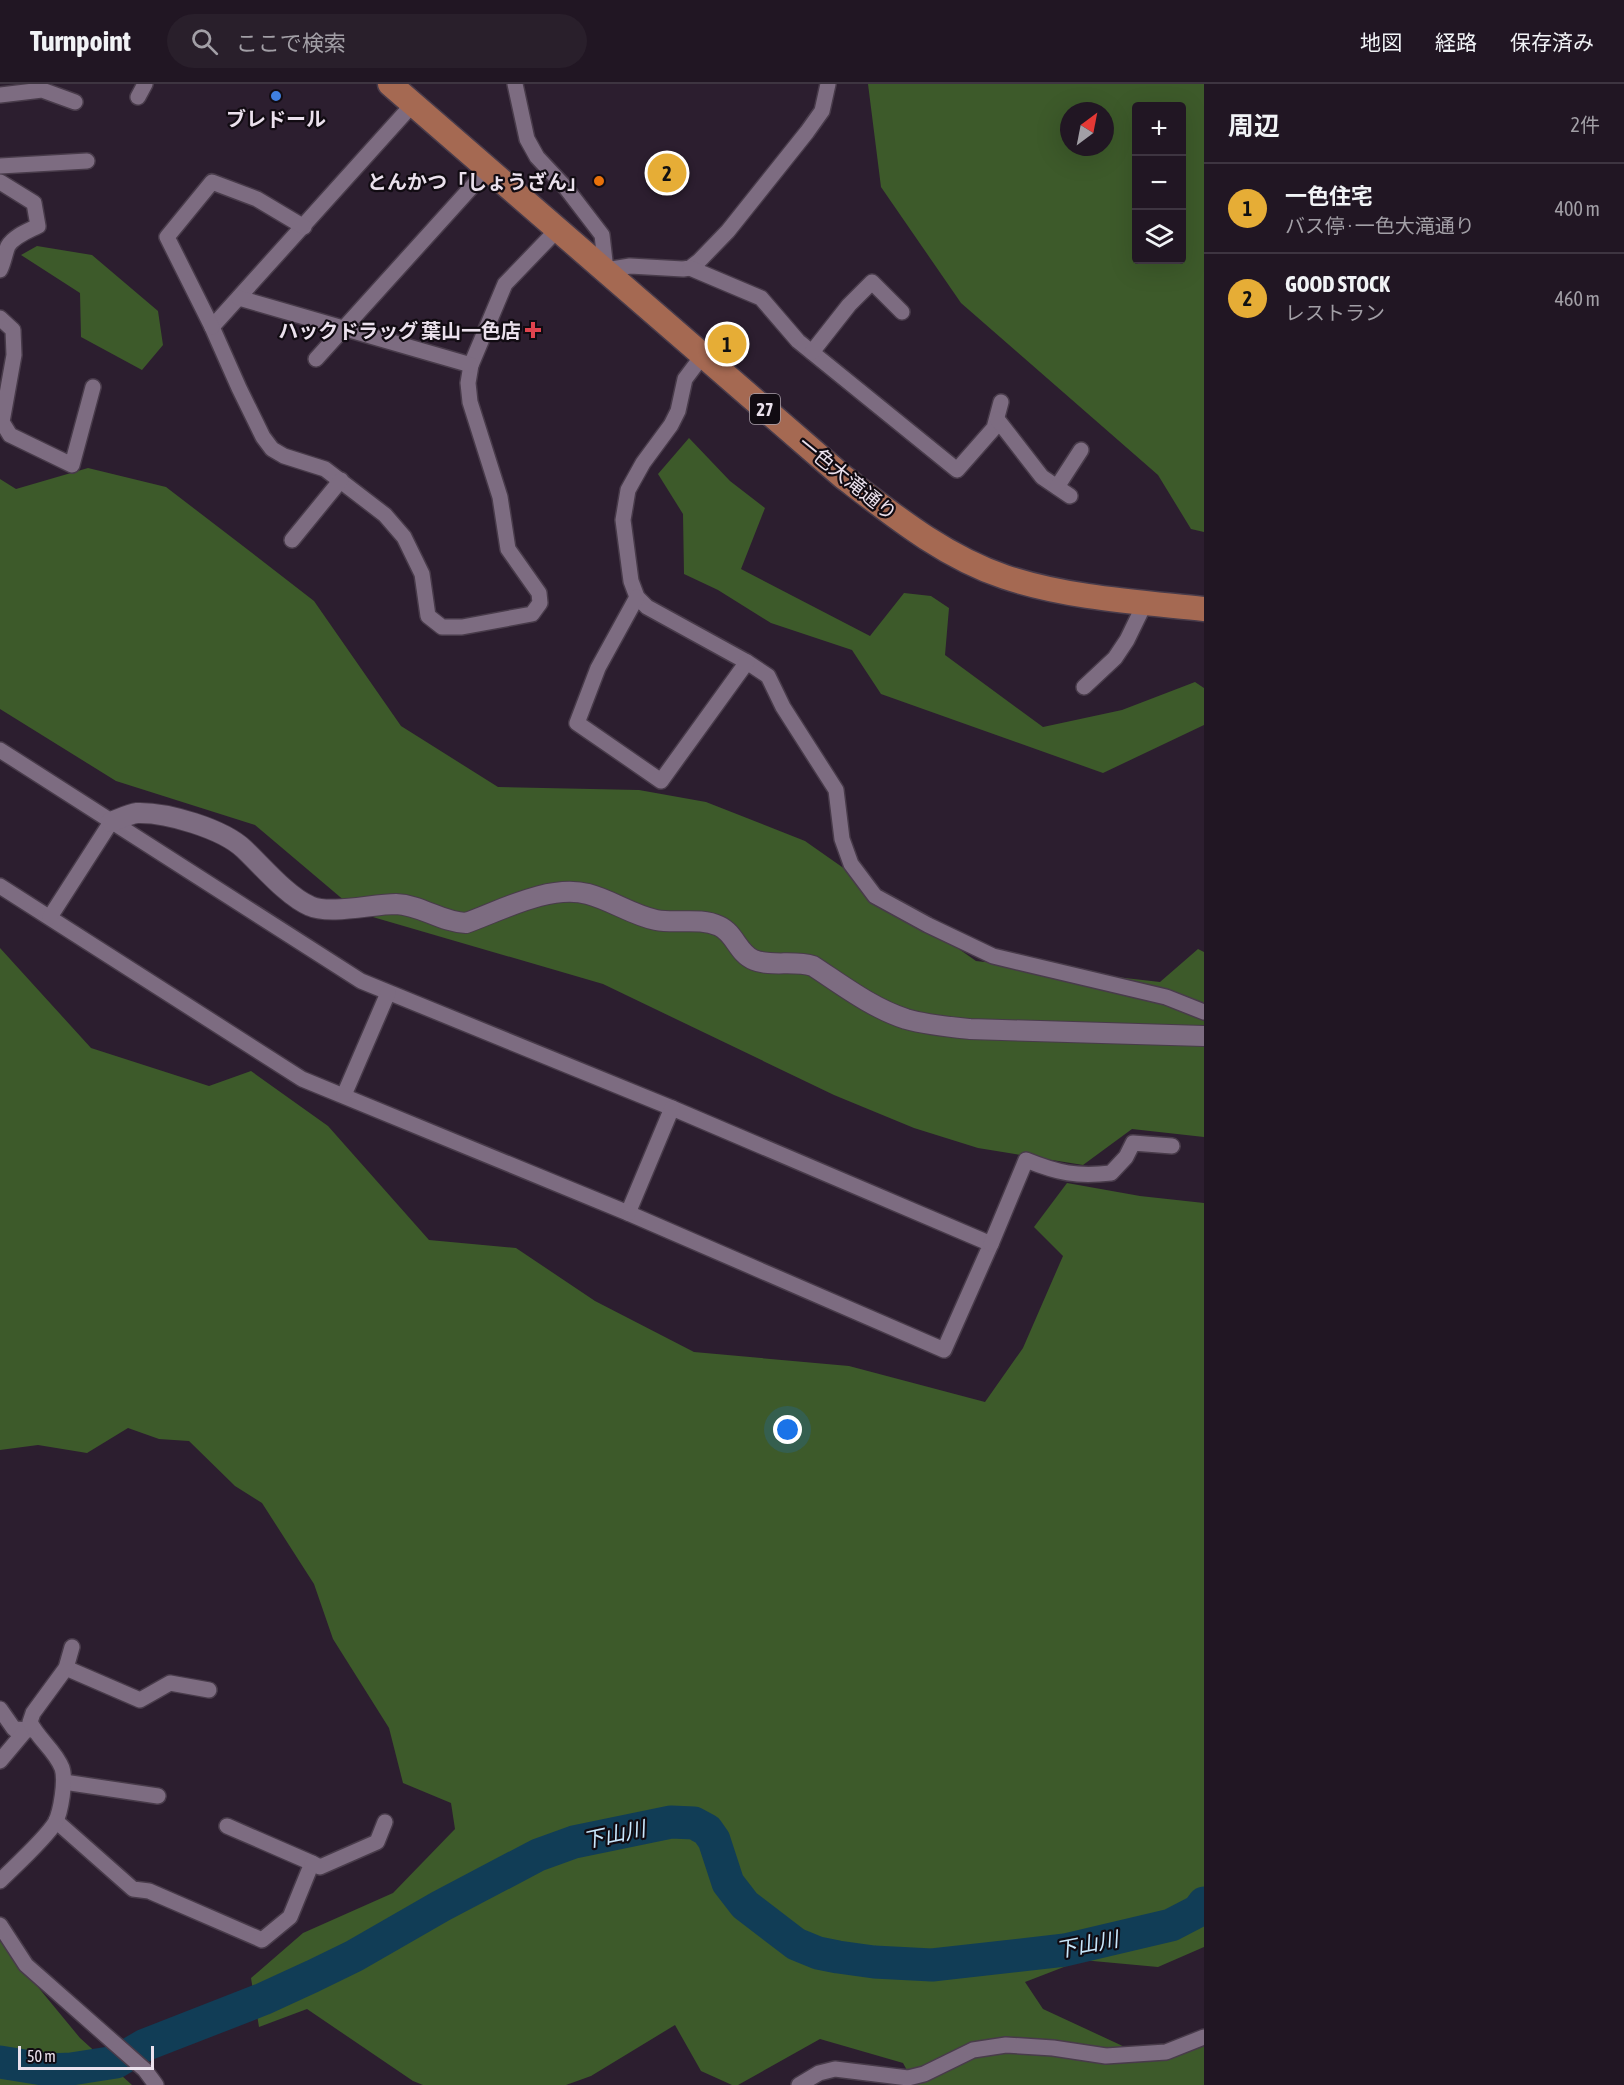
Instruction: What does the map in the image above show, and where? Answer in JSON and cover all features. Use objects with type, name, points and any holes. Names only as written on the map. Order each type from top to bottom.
[{"type":"main road","name":"一色大滝通り","points":[[390,84],[842,476],[915,532],[951,553],[1005,577],[1069,593],[1204,609]]},
{"type":"street","points":[[515,84],[527,139],[537,157],[566,188],[602,235],[606,270],[630,266],[690,268],[760,298],[798,341],[957,470],[994,428],[1001,402]]},
{"type":"street","points":[[690,268],[728,231],[807,132],[822,111],[828,84]]},
{"type":"street","points":[[0,95],[42,90],[75,102]]},
{"type":"street","points":[[212,327],[413,104]]},
{"type":"street","points":[[0,166],[87,161]]},
{"type":"street","points":[[316,360],[487,170]]},
{"type":"street","points":[[0,182],[34,203],[38,226],[16,238],[8,246],[0,270]]},
{"type":"street","points":[[304,227],[257,199],[212,182],[167,237],[212,327],[238,388],[264,437],[272,448],[284,456],[325,469],[385,514],[404,537],[422,574],[428,616],[442,627],[462,627],[532,614],[540,603],[539,593],[508,549],[500,497],[470,402],[468,383],[471,365],[504,284],[556,230]]},
{"type":"street","points":[[812,352],[849,305],[872,282],[902,312]]},
{"type":"street","points":[[239,298],[471,365]]},
{"type":"street","points":[[0,318],[13,330],[14,355],[2,422],[9,435],[72,465],[93,387]]},
{"type":"street","points":[[703,355],[685,379],[678,411],[671,425],[643,463],[628,490],[623,520],[631,581],[637,597],[647,608],[747,662],[768,676],[783,707],[836,790],[842,839],[851,864],[875,896],[928,925],[993,956],[1166,997],[1204,1012]]},
{"type":"street","points":[[997,419],[1042,477],[1070,496]]},
{"type":"street","points":[[1057,487],[1081,450]]},
{"type":"street","points":[[292,540],[341,480]]},
{"type":"street","points":[[637,597],[598,668],[578,723],[661,781],[747,662]]},
{"type":"street","points":[[1084,687],[1115,658],[1127,640],[1144,603]]},
{"type":"street","points":[[0,750],[361,981],[672,1108],[991,1244]]},
{"type":"street","points":[[50,917],[111,822],[135,813],[162,816],[207,828],[223,835],[241,846],[298,900],[311,908],[325,910],[395,904],[413,906],[452,922],[466,923],[552,892],[571,890],[590,894],[646,918],[660,921],[706,922],[721,927],[732,935],[743,952],[754,960],[802,963],[813,966],[873,1004],[914,1021],[970,1029],[1204,1036]]},
{"type":"street","points":[[0,886],[302,1078],[628,1214],[944,1350],[1026,1160],[1052,1171],[1086,1176],[1111,1173],[1126,1157],[1133,1143],[1172,1146]]},
{"type":"street","points":[[344,1095],[388,993]]},
{"type":"street","points":[[628,1214],[672,1108]]},
{"type":"street","points":[[0,1761],[30,1730],[33,1713],[66,1668],[72,1647]]},
{"type":"street","points":[[66,1668],[140,1700],[170,1683],[209,1690]]},
{"type":"street","points":[[0,1709],[14,1729],[30,1730],[55,1756],[62,1769],[64,1782],[56,1821],[0,1881]]},
{"type":"street","points":[[64,1782],[158,1796]]},
{"type":"street","points":[[56,1821],[133,1889],[149,1891],[262,1940],[290,1917],[312,1863]]},
{"type":"street","points":[[227,1826],[320,1867],[377,1842],[385,1822]]},
{"type":"street","points":[[0,1925],[26,1965],[145,2070],[156,2085]]},
{"type":"street","points":[[799,2085],[819,2073],[835,2069],[908,2078],[924,2074],[973,2050],[1006,2045],[1053,2048],[1106,2056],[1166,2052],[1204,2037]]},
{"type":"green space","points":[[868,84],[1204,84],[1204,532],[1191,529],[1158,475],[961,303],[881,187]]},
{"type":"green space","points":[[37,246],[92,255],[158,311],[163,345],[142,370],[81,337],[80,293],[21,255]]},
{"type":"green space","points":[[689,438],[730,481],[765,508],[741,569],[870,636],[904,593],[931,596],[949,608],[945,655],[1043,727],[1122,710],[1195,682],[1204,688],[1204,725],[1103,773],[881,694],[852,650],[771,623],[718,590],[684,574],[683,514],[658,474]]},
{"type":"green space","points":[[88,468],[166,487],[314,601],[401,726],[498,787],[639,790],[706,802],[805,841],[976,961],[1160,982],[1198,949],[1204,952],[1204,1137],[1132,1129],[1083,1165],[978,1148],[914,1128],[834,1095],[603,984],[359,913],[255,825],[116,781],[0,709],[0,479],[16,489]]},
{"type":"green space","points":[[0,948],[91,1048],[209,1086],[251,1071],[328,1126],[429,1240],[516,1248],[595,1301],[694,1352],[849,1366],[985,1402],[1023,1348],[1063,1256],[1034,1227],[1067,1183],[1140,1196],[1204,1203],[1204,1947],[1158,1967],[1082,1960],[1025,1982],[1043,2009],[1155,2061],[1204,2045],[1204,2085],[915,2085],[903,2063],[820,2039],[738,2085],[732,2085],[701,2071],[675,2025],[591,2076],[566,2085],[423,2085],[413,2081],[307,2009],[259,2027],[251,1978],[303,1933],[393,1893],[455,1829],[451,1803],[403,1783],[389,1728],[333,1639],[314,1584],[262,1503],[235,1486],[189,1441],[159,1439],[128,1428],[87,1453],[38,1445],[0,1450]]},
{"type":"green space","points":[[0,1941],[80,2038],[132,2085],[0,2085]]},
{"type":"waterway","name":"下山川","points":[[0,2062],[49,2070],[116,2062],[145,2045],[263,1999],[354,1956],[441,1906],[538,1855],[574,1842],[671,1822],[694,1823],[707,1830],[714,1840],[728,1883],[745,1905],[796,1944],[818,1953],[838,1957],[874,1962],[932,1965],[1065,1950],[1171,1925],[1198,1911],[1204,1903]]},
{"type":"place","name":"ブレドール","points":[[276,96]]},
{"type":"place","name":"GOOD STOCK","points":[[667,173]]},
{"type":"place","name":"とんかつ「しょうざん」","points":[[599,181]]},
{"type":"place","name":"ハックドラッグ 葉山一色店","points":[[533,330]]},
{"type":"place","name":"一色住宅","points":[[727,344]]}]
